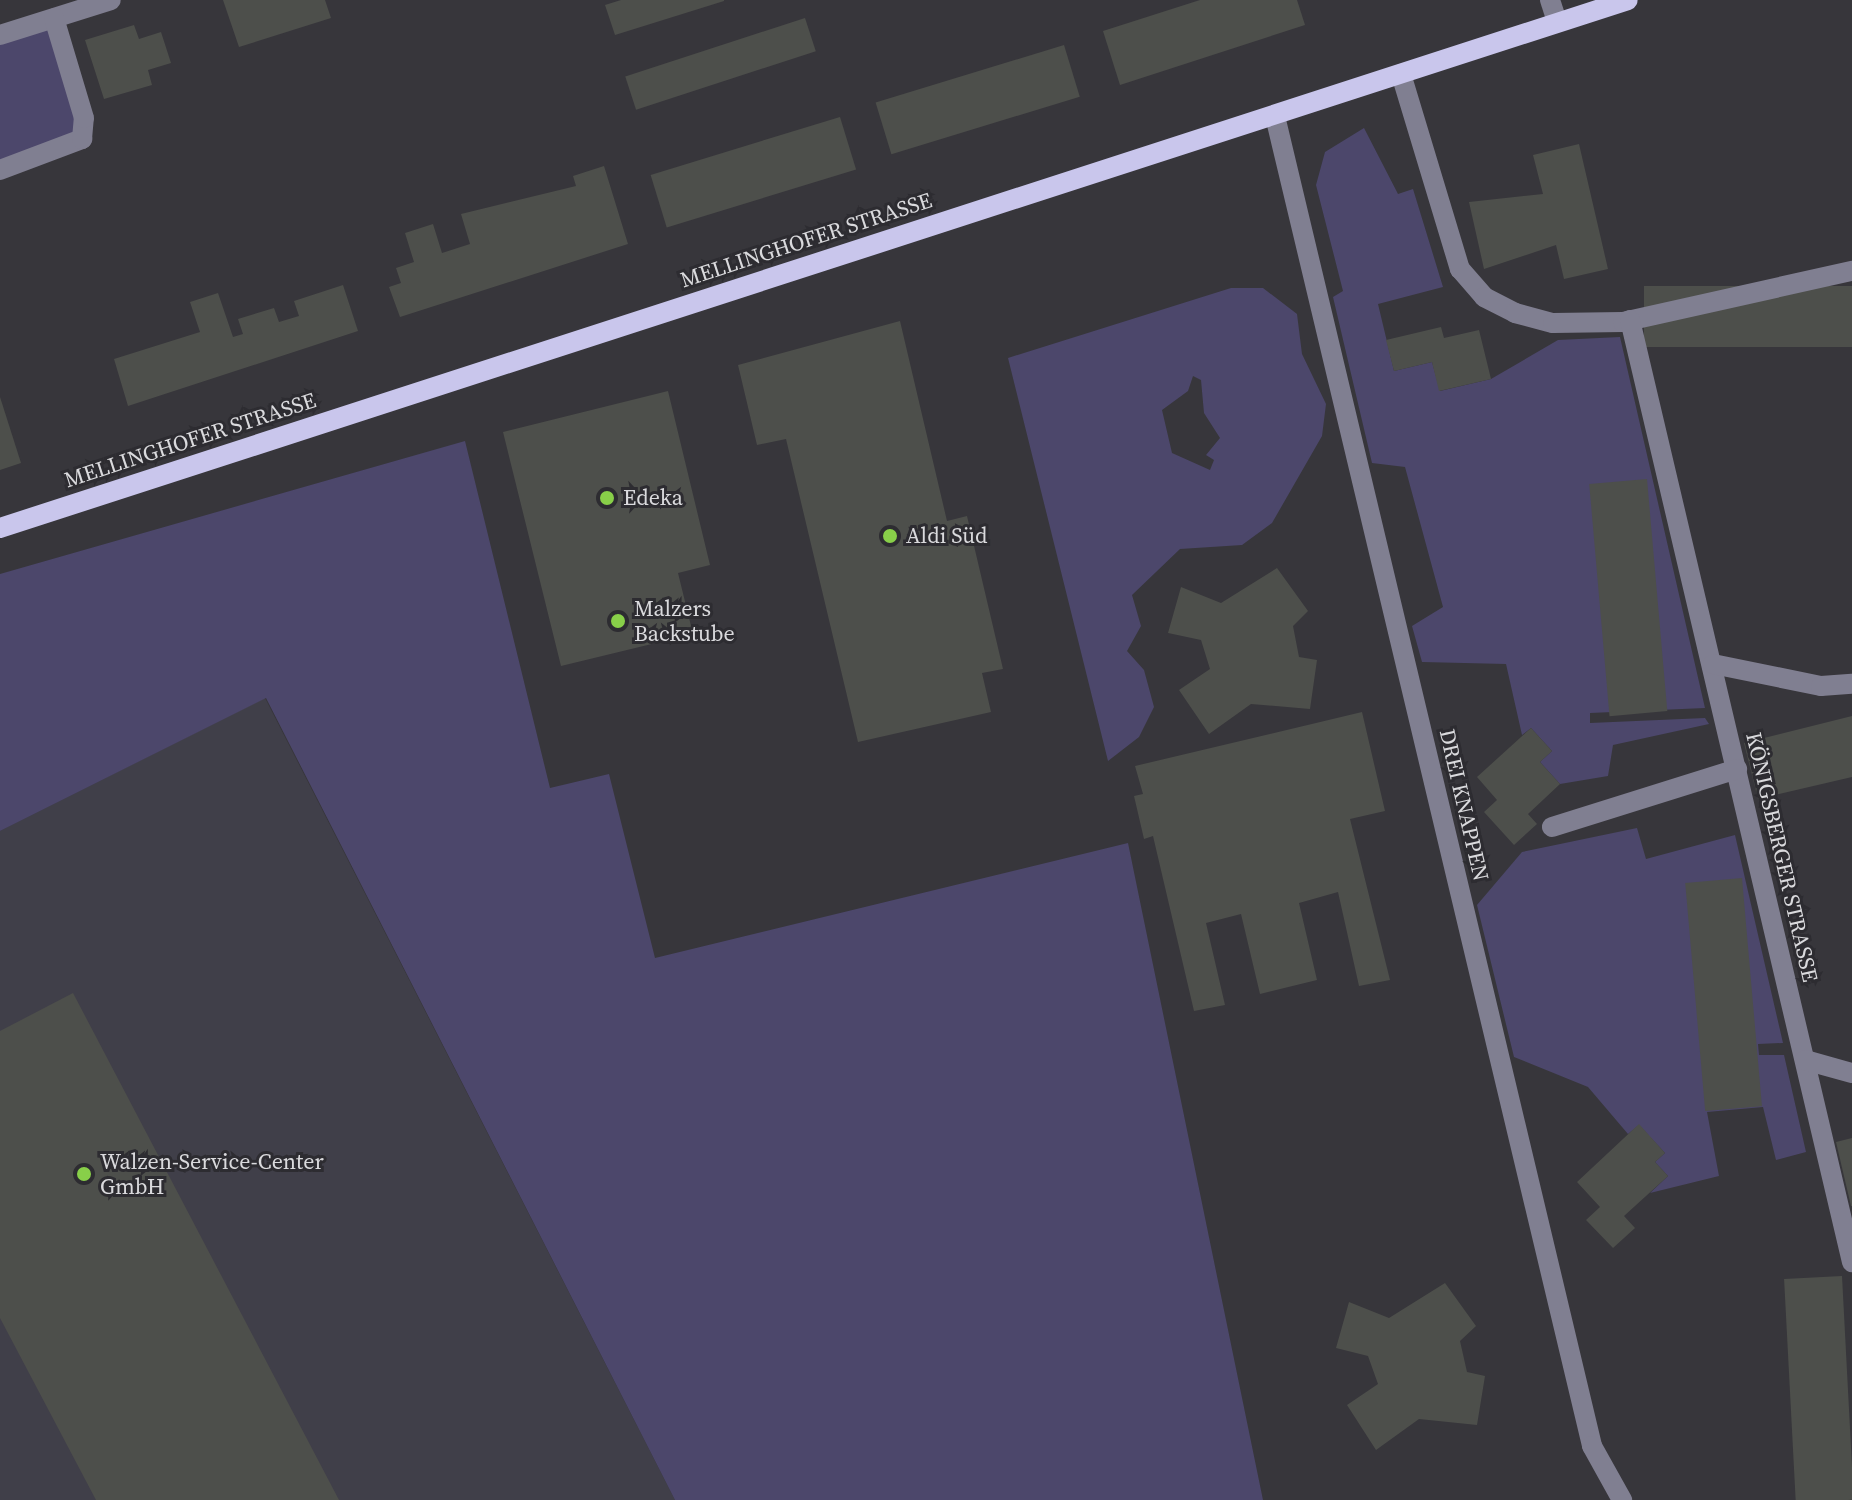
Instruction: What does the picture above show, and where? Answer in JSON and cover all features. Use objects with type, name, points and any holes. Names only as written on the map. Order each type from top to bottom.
[{"type":"main road","name":"MELLINGHOFER STRASSE","points":[[0,528],[1628,0]]},
{"type":"street","points":[[0,35],[111,0]]},
{"type":"street","points":[[1550,0],[1557,22]]},
{"type":"street","points":[[0,170],[82,139],[84,118],[54,18]]},
{"type":"street","points":[[1401,74],[1452,251],[1471,285],[1533,319],[1576,325],[1630,320],[1852,271]]},
{"type":"street","name":"DREI KNAPPEN","points":[[1275,116],[1592,1446],[1622,1500]]},
{"type":"street","name":"KÖNIGSBERGER STRASSE","points":[[1630,320],[1852,1262]]},
{"type":"street","points":[[1713,664],[1821,686],[1852,684]]},
{"type":"street","points":[[1552,827],[1737,769]]},
{"type":"street","points":[[1805,1060],[1852,1073]]},
{"type":"shaded area","points":[[54,18],[85,129],[0,170],[0,35]]},
{"type":"shaded area","points":[[1364,128],[1398,194],[1413,189],[1443,287],[1378,304],[1394,371],[1432,362],[1440,391],[1491,379],[1558,340],[1620,337],[1705,708],[1590,713],[1590,723],[1705,718],[1709,724],[1613,745],[1608,776],[1560,784],[1540,762],[1552,751],[1531,728],[1522,735],[1506,664],[1422,662],[1412,626],[1443,607],[1405,467],[1372,463],[1333,297],[1343,291],[1316,185],[1325,152]]},
{"type":"shaded area","points":[[1231,288],[1263,288],[1297,314],[1302,354],[1326,404],[1322,436],[1272,523],[1242,545],[1180,549],[1132,595],[1141,626],[1127,651],[1144,670],[1154,707],[1139,737],[1108,761],[1008,358]],"holes":[[[1193,376],[1201,380],[1204,413],[1220,438],[1206,455],[1214,460],[1210,470],[1172,453],[1162,410],[1188,391]]]},
{"type":"shaded area","points":[[465,441],[550,788],[609,774],[655,958],[1128,843],[1263,1500],[675,1500],[266,698],[0,831],[0,574]]},
{"type":"shaded area","points":[[265,698],[675,1500],[0,1500],[0,831]]},
{"type":"shaded area","points":[[1637,828],[1646,859],[1735,835],[1783,1043],[1758,1044],[1759,1055],[1784,1055],[1806,1152],[1776,1160],[1763,1107],[1707,1112],[1719,1176],[1650,1193],[1668,1176],[1655,1162],[1665,1153],[1639,1125],[1628,1134],[1588,1087],[1514,1057],[1477,905],[1522,852]]},
{"type":"building","points":[[223,0],[325,0],[331,18],[239,47]]},
{"type":"building","points":[[621,0],[724,1],[615,35],[605,5]]},
{"type":"building","points":[[1200,0],[1297,0],[1305,25],[1120,85],[1103,31]]},
{"type":"building","points":[[805,18],[816,51],[636,110],[625,76]]},
{"type":"building","points":[[134,25],[139,39],[161,32],[171,63],[148,70],[152,85],[104,99],[85,40]]},
{"type":"building","points":[[1064,45],[1080,97],[891,154],[876,103]]},
{"type":"building","points":[[840,117],[856,170],[667,227],[651,175]]},
{"type":"building","points":[[1579,144],[1608,269],[1564,279],[1556,245],[1484,269],[1469,202],[1543,194],[1533,155]]},
{"type":"building","points":[[604,166],[628,244],[400,317],[389,287],[401,283],[396,268],[414,262],[405,233],[433,224],[442,253],[470,244],[461,214],[576,186],[573,176]]},
{"type":"building","points":[[343,285],[358,331],[128,406],[114,359],[200,332],[190,302],[218,293],[233,337],[243,334],[238,319],[274,308],[279,322],[299,316],[294,301]]},
{"type":"building","points":[[1644,286],[1852,286],[1852,347],[1644,347]]},
{"type":"building","name":"Aldi Süd","points":[[900,321],[947,521],[967,516],[1003,669],[982,673],[991,712],[858,742],[786,439],[757,445],[738,365]]},
{"type":"building","points":[[1441,327],[1444,338],[1479,330],[1491,379],[1439,391],[1432,362],[1394,371],[1386,340]]},
{"type":"building","name":"Edeka","points":[[668,391],[710,565],[678,573],[693,634],[561,666],[503,432]]},
{"type":"building","points":[[0,397],[21,463],[0,470]]},
{"type":"building","points":[[1647,479],[1667,711],[1610,716],[1589,484]]},
{"type":"building","points":[[1277,568],[1308,611],[1293,626],[1299,657],[1317,660],[1310,709],[1251,704],[1209,734],[1179,690],[1210,669],[1201,640],[1168,633],[1181,587],[1221,603]]},
{"type":"building","points":[[1362,712],[1385,811],[1350,819],[1390,980],[1359,986],[1338,892],[1299,903],[1317,980],[1260,994],[1241,914],[1206,923],[1225,1005],[1194,1011],[1153,836],[1144,839],[1134,796],[1143,794],[1135,766]]},
{"type":"building","points":[[1852,716],[1852,777],[1758,799],[1744,743]]},
{"type":"building","points":[[1531,728],[1552,751],[1540,762],[1560,784],[1528,814],[1537,824],[1514,845],[1484,812],[1497,800],[1477,777]]},
{"type":"building","points":[[1742,878],[1762,1106],[1705,1111],[1685,883]]},
{"type":"building","name":"Walzen-Service-Center GmbH","points":[[73,993],[339,1500],[96,1500],[0,1318],[0,1031]]},
{"type":"building","points":[[1639,1124],[1665,1153],[1655,1162],[1668,1176],[1624,1216],[1635,1228],[1613,1248],[1586,1220],[1600,1207],[1577,1182]]},
{"type":"building","points":[[1852,1138],[1852,1206],[1851,1206],[1836,1142]]},
{"type":"building","points":[[1842,1276],[1852,1500],[1796,1500],[1784,1279]]},
{"type":"building","points":[[1445,1283],[1476,1326],[1460,1341],[1467,1372],[1485,1376],[1477,1425],[1419,1419],[1376,1450],[1347,1405],[1378,1384],[1368,1356],[1336,1348],[1349,1302],[1389,1318]]},
{"type":"place","name":"Edeka","points":[[607,498]]},
{"type":"place","name":"Aldi Süd","points":[[890,536]]},
{"type":"place","name":"Malzers Backstube","points":[[618,621]]},
{"type":"place","name":"Walzen-Service-Center GmbH","points":[[84,1174]]}]
